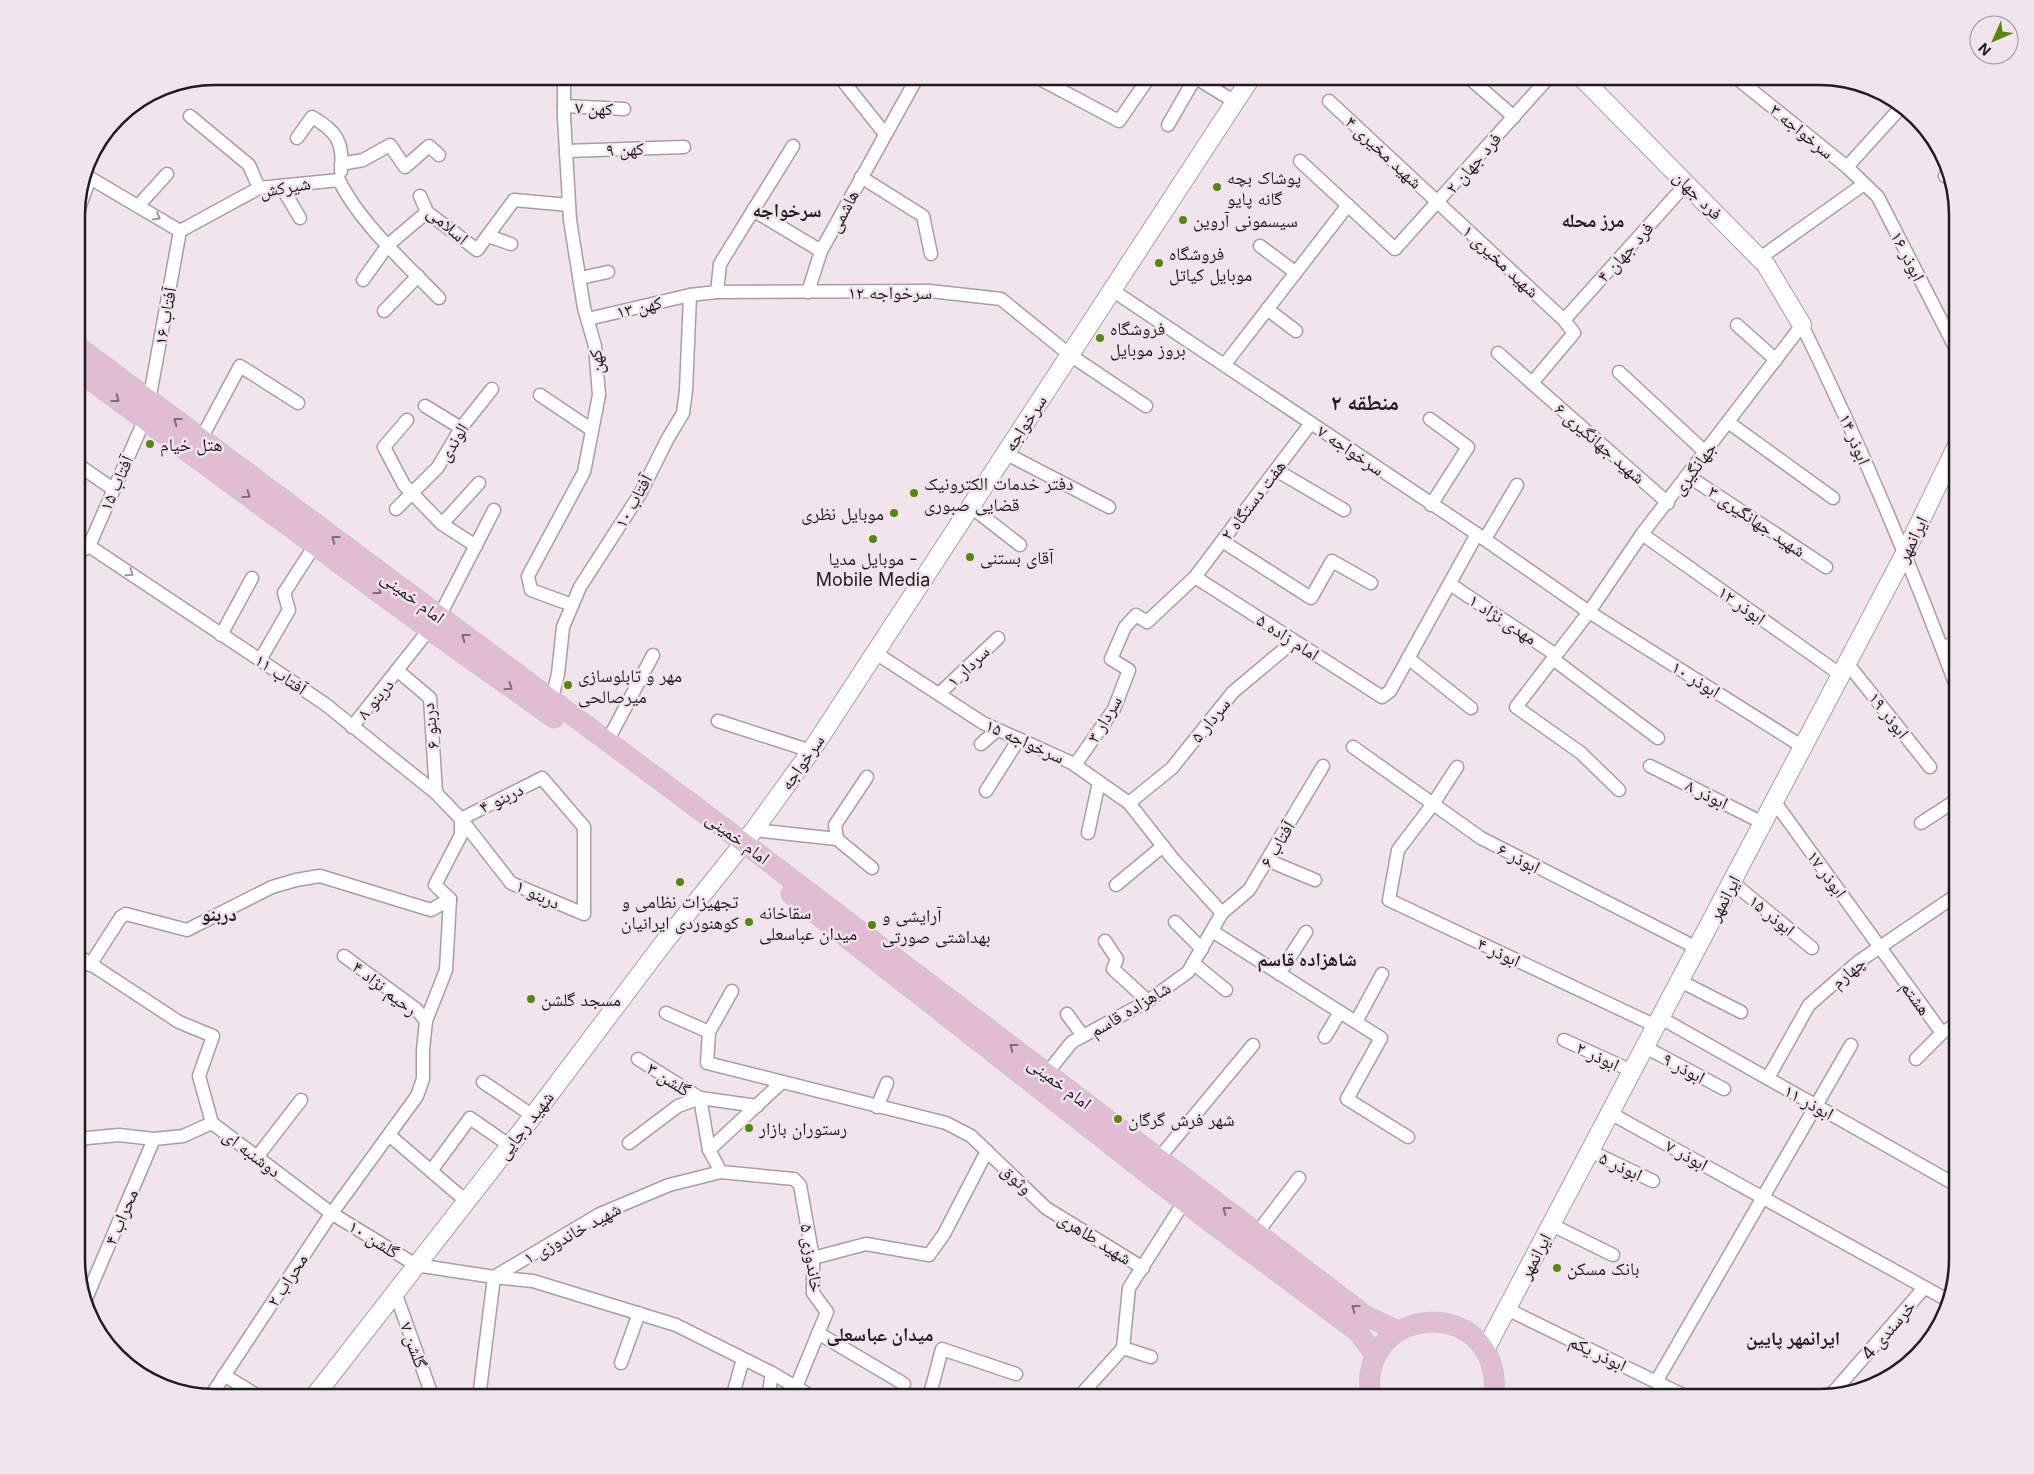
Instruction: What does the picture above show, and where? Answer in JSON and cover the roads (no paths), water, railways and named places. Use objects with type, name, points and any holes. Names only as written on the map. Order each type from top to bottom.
[{"type":"main road","name":"سرخواجه","points":[[745,842],[810,751],[1246,85]]},
{"type":"main road","name":"فرد جهان","points":[[1589,85],[1760,258],[1802,325]]},
{"type":"main road","name":"امام خمینی","points":[[85,353],[201,439],[435,624]]},
{"type":"main road","name":"امام خمینی","points":[[85,377],[315,545],[435,624],[550,707],[745,842],[1184,1202],[1358,1332],[1376,1356]]},
{"type":"main road","points":[[144,421],[152,403]]},
{"type":"main road","name":"ایرانمهر","points":[[1486,1350],[1904,556],[1949,463]]},
{"type":"main road","name":"امام خمینی","points":[[550,707],[607,742],[745,842],[1366,1316],[1398,1331]]},
{"type":"main road","name":"شهید رجایی","points":[[320,1389],[533,1116],[662,945],[745,842]]},
{"type":"main road","points":[[1370,1389],[1371,1371],[1376,1356],[1386,1342],[1398,1331],[1421,1323],[1446,1323],[1461,1328],[1475,1337],[1486,1350],[1493,1365],[1496,1381],[1495,1389]]},
{"type":"street","name":"کهن","points":[[564,85],[569,205],[580,278],[595,346],[599,395],[584,472],[528,576],[531,590],[572,605]]},
{"type":"street","points":[[847,85],[885,134]]},
{"type":"street","name":"هاشمی","points":[[808,292],[821,251],[913,85]]},
{"type":"street","points":[[1051,85],[1119,121],[1144,85]]},
{"type":"street","points":[[1168,125],[1190,85]]},
{"type":"street","points":[[1207,85],[1235,102]]},
{"type":"street","points":[[1477,85],[1514,117]]},
{"type":"street","name":"۲ فرد جهان","points":[[1348,205],[1395,249],[1542,85]]},
{"type":"street","name":"سرخواجه ۳","points":[[1745,85],[1847,168]]},
{"type":"street","name":"۴ شهید مخیری","points":[[1329,101],[1438,203]]},
{"type":"street","name":"۷ کهن","points":[[564,106],[624,110]]},
{"type":"street","points":[[1847,168],[1897,111]]},
{"type":"street","points":[[190,116],[249,165],[259,188]]},
{"type":"street","points":[[297,138],[312,117],[322,122],[340,141],[341,164],[339,180],[346,195],[388,245],[439,298]]},
{"type":"street","points":[[341,164],[363,160],[390,145],[405,167],[429,146],[439,155]]},
{"type":"street","points":[[718,292],[720,264],[793,146]]},
{"type":"street","name":"۹ کهن","points":[[566,151],[684,147]]},
{"type":"street","points":[[1225,364],[1348,205],[1300,160]]},
{"type":"street","name":"۱۶ ابوذر","points":[[1847,168],[1878,197],[1949,335]]},
{"type":"street","points":[[138,206],[167,174]]},
{"type":"street","points":[[861,177],[924,216],[931,254]]},
{"type":"street","points":[[90,178],[180,231]]},
{"type":"street","name":"شیرکش","points":[[180,231],[259,188],[339,180]]},
{"type":"street","name":"۴ فرد جهان","points":[[1564,320],[1686,184]]},
{"type":"street","points":[[1760,258],[1864,184]]},
{"type":"street","points":[[281,186],[300,218]]},
{"type":"street","name":"اسلامی","points":[[420,196],[427,212],[476,250],[514,200],[569,205]]},
{"type":"street","name":"شهید مخیری ۱","points":[[1438,203],[1564,320]]},
{"type":"street","points":[[753,210],[821,251]]},
{"type":"street","points":[[363,280],[388,245],[427,212]]},
{"type":"street","name":"آفتاب ۱۶","points":[[152,403],[180,231]]},
{"type":"street","points":[[488,236],[511,244]]},
{"type":"street","points":[[1260,246],[1295,272]]},
{"type":"street","points":[[580,278],[608,272]]},
{"type":"street","points":[[384,310],[418,276]]},
{"type":"street","name":"۱۲ سرخواجه","points":[[690,295],[718,292],[930,290],[1002,299],[1070,354],[1146,406]]},
{"type":"street","name":"سرخواجه ۷","points":[[1112,290],[1225,364],[1589,612]]},
{"type":"street","name":"۱۳ کهن","points":[[588,319],[690,295]]},
{"type":"street","name":"۱۰ آفتاب","points":[[550,707],[558,674],[563,627],[580,587],[640,494],[667,440],[684,413],[690,295]]},
{"type":"street","points":[[1267,309],[1296,332]]},
{"type":"street","points":[[1532,383],[1574,333],[1564,320]]},
{"type":"street","points":[[1737,325],[1776,360]]},
{"type":"street","name":"جهانگیری","points":[[1619,790],[1581,753],[1516,707],[1589,612],[1642,534],[1668,503],[1802,325]]},
{"type":"street","name":"۱۴ ابوذر","points":[[1802,325],[1840,404],[1949,667]]},
{"type":"street","name":"۶ شهید جهانگیری","points":[[1498,353],[1668,503]]},
{"type":"street","points":[[201,439],[240,366],[298,404]]},
{"type":"street","points":[[1620,372],[1705,452]]},
{"type":"street","name":"الوندی","points":[[396,509],[438,467],[461,428],[492,389]]},
{"type":"street","points":[[540,394],[592,430]]},
{"type":"street","points":[[424,406],[461,428]]},
{"type":"street","points":[[1430,419],[1468,447],[1431,505]]},
{"type":"street","points":[[407,420],[384,447],[404,485],[442,524],[476,546]]},
{"type":"street","name":"آفتاب ۱۵","points":[[89,546],[144,421]]},
{"type":"street","points":[[1728,422],[1833,498]]},
{"type":"street","name":"هفت دستگاه ۲","points":[[1195,577],[1311,423]]},
{"type":"street","points":[[1005,453],[1109,507]]},
{"type":"street","points":[[85,470],[114,489]]},
{"type":"street","points":[[1276,470],[1344,510]]},
{"type":"street","name":"۳ شهید جهانگیری","points":[[1688,476],[1826,567]]},
{"type":"street","points":[[442,524],[479,483]]},
{"type":"street","points":[[1471,708],[1408,658],[1450,584],[1517,485]]},
{"type":"street","points":[[970,506],[1020,545]]},
{"type":"street","name":"۸ دربنو","points":[[352,727],[435,624],[494,510]]},
{"type":"street","name":"ابوذر ۱۲","points":[[1642,534],[1844,669]]},
{"type":"street","points":[[1222,541],[1311,598],[1332,561],[1371,583]]},
{"type":"street","points":[[260,660],[290,610],[284,593],[315,545]]},
{"type":"street","points":[[85,548],[89,546]]},
{"type":"street","name":"آفتاب ۱۱","points":[[89,546],[324,704],[436,794],[461,818]]},
{"type":"street","name":"۵ امام زاده","points":[[1195,577],[1382,697],[1390,691],[1408,658]]},
{"type":"street","name":"۳ سردار","points":[[1075,765],[1114,709],[1129,670],[1112,659],[1125,627],[1136,615],[1146,622],[1195,577]]},
{"type":"street","points":[[221,635],[252,578]]},
{"type":"street","name":"۱ مهدی نژاد","points":[[1450,584],[1555,657],[1658,738]]},
{"type":"street","name":"ابوذر ۱۰","points":[[1589,612],[1803,747]]},
{"type":"street","name":"۱ سردار","points":[[939,694],[998,638]]},
{"type":"street","name":"۵ سردار","points":[[1129,803],[1172,768],[1233,692],[1294,641]]},
{"type":"street","points":[[1942,648],[1949,645]]},
{"type":"street","name":"سرخواجه ۱۵","points":[[874,652],[983,723],[1075,765],[1129,803],[1163,846],[1222,914]]},
{"type":"street","points":[[607,742],[653,655]]},
{"type":"street","name":"ابوذر ۱۹","points":[[1844,669],[1930,767]]},
{"type":"street","name":"۶ دربنو","points":[[398,671],[430,698],[436,794]]},
{"type":"street","points":[[718,720],[810,751]]},
{"type":"street","points":[[981,744],[997,730]]},
{"type":"street","points":[[986,791],[1019,739]]},
{"type":"street","name":"ابوذر ۶","points":[[1353,747],[1481,838],[1697,948]]},
{"type":"street","name":"آفتاب ۶","points":[[1222,914],[1249,890],[1323,766]]},
{"type":"street","name":"۸ ابوذر","points":[[1650,766],[1763,823]]},
{"type":"street","points":[[1433,804],[1457,767]]},
{"type":"street","points":[[867,777],[834,825],[837,839],[872,868]]},
{"type":"street","name":"۴ دربنو","points":[[461,818],[542,778],[584,827],[584,914]]},
{"type":"street","points":[[1088,833],[1099,782]]},
{"type":"street","name":"۱۷ ابوذر","points":[[1774,801],[1879,947]]},
{"type":"street","name":"ابوذر ۴","points":[[1433,804],[1398,850],[1389,900],[1658,1022]]},
{"type":"street","points":[[1921,823],[1949,806]]},
{"type":"street","points":[[90,964],[121,917],[126,914],[187,930],[272,888],[296,880],[320,876],[431,910],[450,899],[435,885],[461,835],[461,818]]},
{"type":"street","name":"دربنو ۱","points":[[461,818],[511,883],[584,914]]},
{"type":"street","points":[[745,842],[837,839]]},
{"type":"street","points":[[1116,885],[1163,846]]},
{"type":"street","points":[[1267,860],[1315,880]]},
{"type":"street","name":"۱۵ ابوذر","points":[[1732,882],[1812,948]]},
{"type":"street","name":"۲ محراب","points":[[215,1389],[331,1213],[417,1096],[423,1079],[426,1021],[446,970],[450,899]]},
{"type":"street","name":"چهارم","points":[[1768,1078],[1810,1005],[1858,962],[1949,900]]},
{"type":"street","name":"شاهزاده قاسم","points":[[1047,1073],[1072,1042],[1148,1002],[1188,972],[1222,914]]},
{"type":"street","points":[[1175,922],[1202,949]]},
{"type":"street","points":[[1212,931],[1381,1038],[1346,1099],[1408,1137]]},
{"type":"street","points":[[1279,974],[1306,932]]},
{"type":"street","points":[[1105,941],[1117,959],[1113,969],[1148,1002]]},
{"type":"street","name":"هشتم","points":[[1879,947],[1942,1033],[1949,1029]]},
{"type":"street","name":"رحیم نژاد ۴","points":[[344,956],[416,1009],[426,1021]]},
{"type":"street","points":[[85,961],[180,1022],[213,1036],[199,1076],[212,1122]]},
{"type":"street","points":[[1193,963],[1226,990]]},
{"type":"street","points":[[1356,1022],[1382,974]]},
{"type":"street","points":[[1680,982],[1741,1012]]},
{"type":"street","points":[[666,1012],[709,1032],[732,991]]},
{"type":"street","points":[[1325,1037],[1340,1012]]},
{"type":"street","points":[[1067,1014],[1083,1036]]},
{"type":"street","name":"ابوذر ۱۱","points":[[1658,1022],[1768,1078],[1949,1181]]},
{"type":"street","name":"وثوق","points":[[709,1032],[707,1064],[946,1123],[971,1136],[1046,1208]]},
{"type":"street","points":[[1916,1059],[1942,1033]]},
{"type":"street","name":"۲ ابوذر","points":[[1564,1040],[1632,1071]]},
{"type":"street","points":[[1159,1158],[1253,1045]]},
{"type":"street","points":[[1656,1382],[1851,1045]]},
{"type":"street","name":"۹ ابوذر","points":[[1645,1047],[1724,1089]]},
{"type":"street","name":"۳ گلشن","points":[[638,1059],[700,1098]]},
{"type":"street","points":[[483,1082],[533,1116]]},
{"type":"street","points":[[709,1150],[782,1082]]},
{"type":"street","points":[[878,1107],[887,1083]]},
{"type":"street","points":[[629,1144],[678,1106],[700,1098],[757,1106]]},
{"type":"street","points":[[700,1098],[709,1150],[721,1172]]},
{"type":"street","points":[[257,1157],[301,1100]]},
{"type":"street","name":"۷ ابوذر","points":[[1610,1113],[1943,1298]]},
{"type":"street","points":[[431,1171],[470,1118],[510,1145]]},
{"type":"street","name":"دوشنبه ای","points":[[85,1138],[119,1135],[154,1139],[183,1136],[212,1122],[331,1213]]},
{"type":"street","points":[[389,1135],[466,1201]]},
{"type":"street","name":"۴ محراب","points":[[89,1293],[154,1139]]},
{"type":"street","points":[[813,1258],[866,1244],[929,1255],[944,1234],[987,1151]]},
{"type":"street","name":"۵ ابوذر","points":[[1590,1151],[1653,1181]]},
{"type":"street","name":"۱ شهید خاندوزی","points":[[494,1277],[600,1214],[669,1185],[721,1172],[798,1182]]},
{"type":"street","points":[[1257,1233],[1299,1178]]},
{"type":"street","name":"خاندوزی ۵","points":[[796,1387],[827,1312],[813,1294],[813,1258],[798,1182]]},
{"type":"street","points":[[1086,1389],[1123,1348],[1129,1288],[1184,1202]]},
{"type":"street","name":"شهید طاهری","points":[[1046,1208],[1143,1268]]},
{"type":"street","name":"۱۰ گلشن","points":[[331,1213],[416,1265]]},
{"type":"street","points":[[1552,1224],[1613,1256]]},
{"type":"street","points":[[416,1265],[494,1277],[532,1280],[676,1325],[772,1373],[799,1389]]},
{"type":"street","points":[[480,1389],[494,1277]]},
{"type":"street","name":"خرسندی 4","points":[[1838,1387],[1924,1288]]},
{"type":"street","name":"۷ گلشن","points":[[395,1292],[430,1389]]},
{"type":"street","name":"ابوذر یکم","points":[[1507,1309],[1670,1389]]},
{"type":"street","points":[[621,1363],[639,1314]]},
{"type":"street","points":[[818,1334],[904,1384]]},
{"type":"street","points":[[1123,1348],[1151,1357]]},
{"type":"street","points":[[931,1389],[942,1349],[1016,1374]]},
{"type":"street","points":[[735,1389],[743,1359]]},
{"type":"street","points":[[769,1389],[772,1373]]},
{"type":"street","points":[[224,1375],[247,1389]]},
{"type":"place","name":"پوشاک بچه گانه پایو","points":[[1217,187]]},
{"type":"place","name":"سیسمونی آروین","points":[[1183,220]]},
{"type":"place","name":"فروشگاه موبایل کیاتل","points":[[1159,263]]},
{"type":"place","name":"فروشگاه بروز موبایل","points":[[1100,338]]},
{"type":"place","name":"هتل خیام","points":[[150,444]]},
{"type":"place","name":"دفتر خدمات الکترونیک قضایی صبوری","points":[[914,493]]},
{"type":"place","name":"موبایل نظری","points":[[894,513]]},
{"type":"place","name":"موبایل مدیا - Mobile Media","points":[[873,539]]},
{"type":"place","name":"آقای بستنی","points":[[970,557]]},
{"type":"place","name":"مهر و تابلوسازی میرصالحی","points":[[568,685]]},
{"type":"place","name":"تجهیزات نظامی و کوهنوردی ایرانیان","points":[[680,882]]},
{"type":"place","name":"سقاخانه میدان عباسعلی","points":[[749,922]]},
{"type":"place","name":"آرایشی و بهداشتی صورتی","points":[[872,925]]},
{"type":"place","name":"مسجد گلشن","points":[[531,999]]},
{"type":"place","name":"شهر فرش گرگان","points":[[1118,1119]]},
{"type":"place","name":"رستوران بازار","points":[[749,1128]]},
{"type":"place","name":"بانک مسکن","points":[[1557,1268]]},
{"type":"district","name":"سرخواجه","points":[[787,210]]},
{"type":"district","name":"مرز محله","points":[[1593,220]]},
{"type":"district","name":"منطقه ۲","points":[[1365,402]]},
{"type":"district","name":"دربنو","points":[[219,914]]},
{"type":"district","name":"شاهزاده قاسم","points":[[1307,959]]},
{"type":"district","name":"میدان عباسعلی","points":[[880,1334]]},
{"type":"district","name":"ایرانمهر پایین","points":[[1793,1338]]}]
